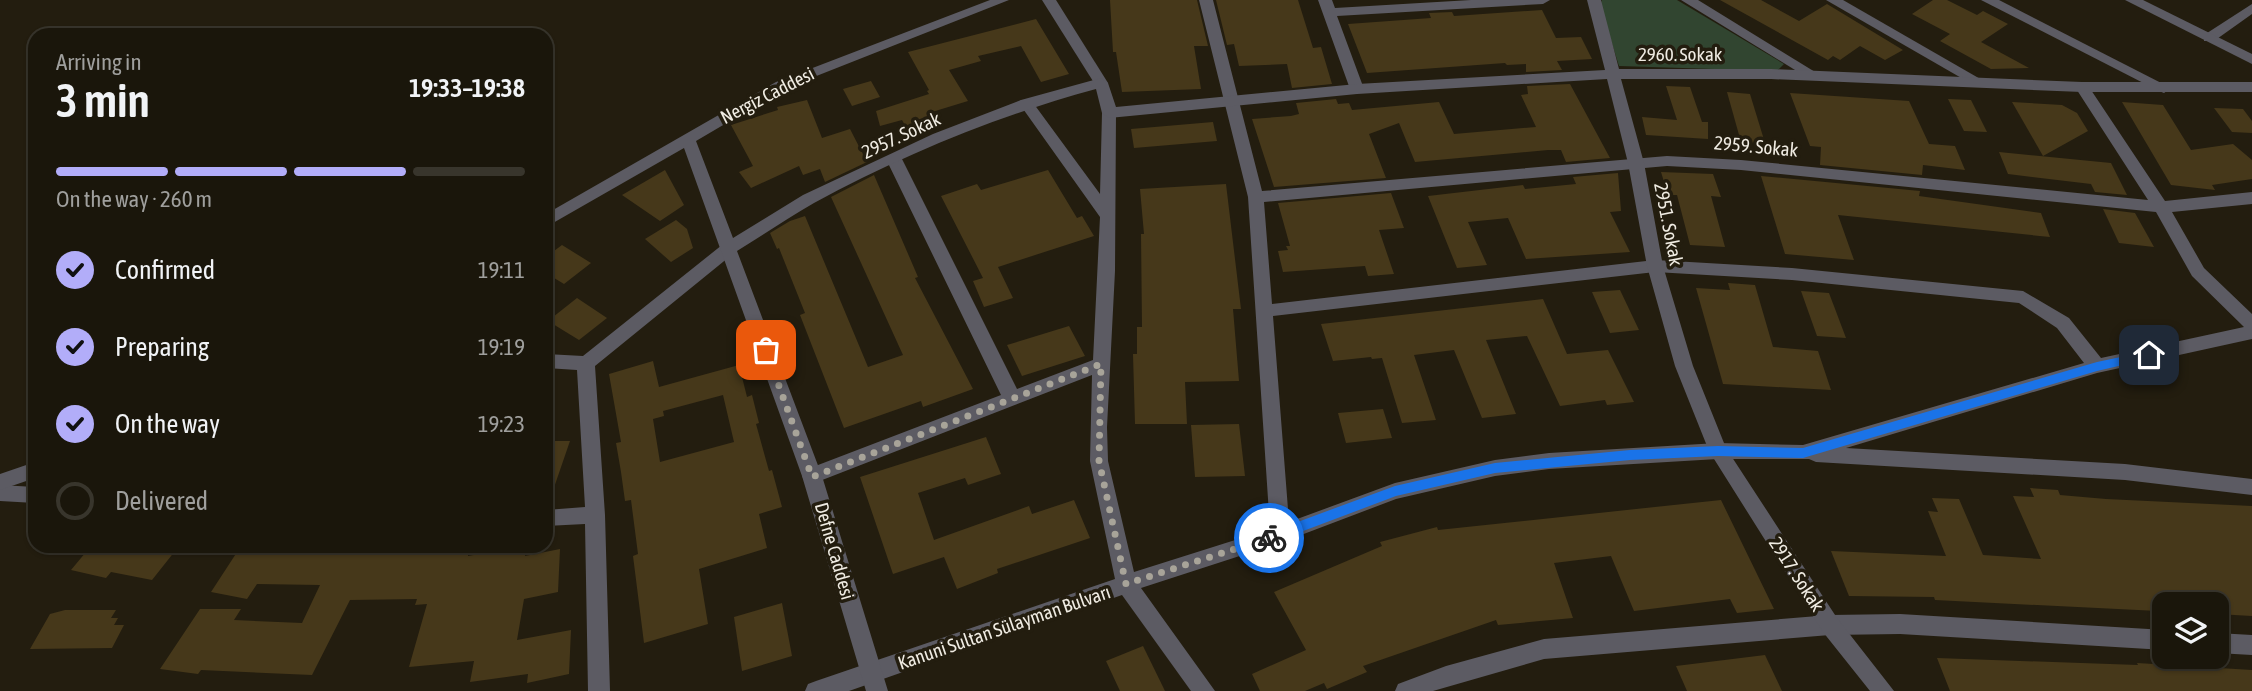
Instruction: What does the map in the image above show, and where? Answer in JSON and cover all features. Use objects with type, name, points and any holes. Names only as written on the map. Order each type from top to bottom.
[{"type":"street","name":"Nergiz Caddesi","points":[[553,217],[687,137],[792,80],[1002,0]]},
{"type":"street","points":[[1049,0],[1107,96],[1107,271],[1099,461],[1126,584],[1204,691]]},
{"type":"street","points":[[1206,0],[1256,197],[1280,534]]},
{"type":"street","points":[[1357,89],[1327,6],[1543,0]]},
{"type":"street","name":"2951. Sokak","points":[[1594,0],[1636,163],[1656,266],[1684,366],[1718,451]]},
{"type":"street","points":[[1688,0],[1813,75]]},
{"type":"street","points":[[1833,0],[1982,84]]},
{"type":"street","points":[[1988,0],[2164,88]]},
{"type":"street","points":[[2132,0],[2252,60]]},
{"type":"street","points":[[2208,38],[2252,8]]},
{"type":"street","name":"2960. Sokak","points":[[1109,113],[1357,89],[1614,74],[1813,75],[2082,87],[2252,87]]},
{"type":"street","name":"2957. Sokak","points":[[586,363],[728,248],[809,199],[970,124],[1026,103],[1101,83]]},
{"type":"street","points":[[2082,87],[2161,207],[2199,272],[2252,324]]},
{"type":"street","points":[[1026,103],[1105,214]]},
{"type":"street","name":"Defne Caddesi","points":[[687,137],[812,477],[874,683]]},
{"type":"street","points":[[894,159],[1012,398]]},
{"type":"street","name":"2959. Sokak","points":[[1256,197],[1636,163],[1741,165],[2161,207],[2252,198]]},
{"type":"street","points":[[1264,311],[1656,266],[1848,278],[2023,297],[2063,323],[2097,366]]},
{"type":"street","name":"Kanuni Sultan Sülayman Bulvarı","points":[[816,691],[874,683],[1126,584],[1280,534],[1395,491],[1495,468],[1603,457],[1718,451],[1803,453],[2097,366],[2252,332]]},
{"type":"street","points":[[553,361],[586,363],[595,515],[599,691]]},
{"type":"street","points":[[812,477],[1101,364]]},
{"type":"street","name":"2917. Sokak","points":[[1718,451],[1830,625],[1883,691]]},
{"type":"street","points":[[1803,453],[2125,472],[2252,487]]},
{"type":"street","points":[[0,482],[28,472]]},
{"type":"street","points":[[0,493],[28,495]]},
{"type":"street","points":[[553,518],[595,515]]},
{"type":"street","points":[[1405,691],[1446,676],[1545,649],[1830,625],[1900,624],[2152,639]]},
{"type":"street","points":[[2229,644],[2252,645]]},
{"type":"green space","points":[[1602,0],[1677,0],[1784,64],[1777,71],[1619,66],[1600,5]]},
{"type":"building","points":[[1110,0],[1197,0],[1208,46],[1194,46],[1201,89],[1122,92],[1116,52],[1113,52]]},
{"type":"building","points":[[1216,0],[1298,0],[1313,48],[1321,47],[1332,84],[1292,88],[1287,64],[1239,66],[1234,44],[1227,45]]},
{"type":"building","points":[[1720,0],[1761,0],[1799,21],[1827,4],[1903,50],[1885,60],[1860,46],[1840,60],[1833,56],[1828,60]]},
{"type":"building","points":[[1933,0],[1947,0],[1977,15],[1983,11],[2008,24],[1981,42],[2029,68],[1991,69],[1940,41],[1950,34],[1912,14]]},
{"type":"building","points":[[1542,10],[1556,38],[1581,37],[1592,59],[1557,61],[1562,70],[1526,72],[1526,64],[1505,63],[1367,73],[1348,24],[1431,18],[1429,13],[1452,12],[1454,16]]},
{"type":"building","points":[[1036,19],[1069,74],[1041,82],[1021,46],[978,56],[981,61],[949,70],[968,101],[932,112],[936,117],[906,127],[902,120],[880,126],[876,111],[929,94],[908,52]]},
{"type":"building","points":[[871,81],[880,97],[852,106],[843,89]]},
{"type":"building","points":[[1570,84],[1610,158],[1566,162],[1561,150],[1548,150],[1415,162],[1399,123],[1369,134],[1386,178],[1274,187],[1252,119],[1291,116],[1299,114],[1296,103],[1336,99],[1338,104],[1349,103],[1352,110],[1439,102],[1454,134],[1536,127],[1521,95],[1528,94],[1527,86]]},
{"type":"building","points":[[1666,86],[1690,87],[1702,122],[1708,122],[1708,139],[1646,135],[1642,117],[1677,120]]},
{"type":"building","points":[[1727,92],[1750,94],[1765,143],[1741,142]]},
{"type":"building","points":[[1790,93],[1909,101],[1929,144],[1955,146],[1965,170],[1923,165],[1922,175],[1820,165],[1821,147],[1810,146]]},
{"type":"building","points":[[1948,99],[1971,100],[1987,132],[1964,131]]},
{"type":"building","points":[[807,100],[822,138],[850,129],[867,162],[825,182],[820,169],[803,175],[799,166],[751,188],[739,172],[753,166],[731,125],[778,110],[777,107]]},
{"type":"building","points":[[2012,102],[2062,105],[2077,113],[2088,131],[2043,156]]},
{"type":"building","points":[[2122,102],[2163,105],[2191,150],[2233,144],[2252,160],[2252,179],[2212,185],[2215,190],[2171,185]]},
{"type":"building","points":[[2214,108],[2243,109],[2252,121],[2252,133],[2232,132]]},
{"type":"building","points":[[1213,122],[1217,141],[1134,148],[1131,129]]},
{"type":"building","points":[[1999,152],[2111,163],[2127,195],[2095,192],[2091,184],[2008,174]]},
{"type":"building","points":[[665,170],[684,205],[660,221],[622,195]]},
{"type":"building","points":[[1048,170],[1077,218],[1082,216],[1094,236],[998,267],[1013,298],[984,307],[973,281],[983,278],[941,196],[977,184],[981,190]]},
{"type":"building","points":[[1661,172],[1713,174],[1721,197],[1711,196],[1725,247],[1690,245],[1677,195],[1668,195]]},
{"type":"building","points":[[1618,173],[1621,211],[1610,212],[1630,252],[1526,259],[1508,218],[1468,222],[1487,265],[1457,268],[1428,196],[1523,185],[1525,189],[1576,184],[1573,177]]},
{"type":"building","points":[[874,175],[918,277],[915,278],[973,389],[923,407],[921,401],[844,428],[800,315],[805,313],[779,248],[777,249],[770,233],[805,216],[868,367],[903,355],[831,197]]},
{"type":"building","points":[[1761,176],[1920,191],[1919,196],[2041,213],[2050,237],[1838,215],[1854,260],[1785,254]]},
{"type":"building","points":[[1226,184],[1241,309],[1233,309],[1239,381],[1185,382],[1187,424],[1135,424],[1133,354],[1137,354],[1137,327],[1142,327],[1141,234],[1144,234],[1140,189]]},
{"type":"building","points":[[1391,193],[1404,228],[1379,230],[1394,274],[1368,276],[1365,266],[1283,272],[1278,251],[1288,250],[1286,246],[1290,246],[1278,203]]},
{"type":"building","points":[[2103,209],[2135,213],[2154,247],[2119,243]]},
{"type":"building","points":[[676,220],[687,229],[693,248],[671,262],[645,239]]},
{"type":"building","points":[[562,245],[591,263],[564,284],[553,277],[553,252]]},
{"type":"building","points":[[1728,283],[1755,285],[1773,347],[1818,351],[1831,390],[1723,384],[1696,288],[1730,290]]},
{"type":"building","points":[[1620,290],[1639,330],[1610,333],[1592,292]]},
{"type":"building","points":[[1801,291],[1829,293],[1846,338],[1817,336]]},
{"type":"building","points":[[577,298],[607,318],[579,340],[553,324],[553,317]]},
{"type":"building","points":[[1543,299],[1567,354],[1608,350],[1634,402],[1607,405],[1605,400],[1560,406],[1527,336],[1486,340],[1516,414],[1482,418],[1454,350],[1414,355],[1436,420],[1402,423],[1382,358],[1333,361],[1321,324]]},
{"type":"building","points":[[1069,326],[1085,356],[1022,376],[1007,345]]},
{"type":"building","points":[[653,361],[659,387],[739,365],[747,397],[752,395],[759,423],[756,424],[782,507],[759,514],[767,548],[699,569],[708,624],[644,643],[633,556],[638,554],[631,500],[625,501],[616,443],[621,442],[609,374]],"holes":[[[723,395],[734,442],[660,462],[653,419],[664,416],[663,411]]]},
{"type":"building","points":[[1383,409],[1392,438],[1346,443],[1338,413]]},
{"type":"building","points":[[1239,424],[1245,476],[1195,477],[1191,425]]},
{"type":"building","points":[[986,437],[1001,474],[968,485],[965,478],[918,493],[934,540],[1029,506],[1032,514],[1074,500],[1090,538],[997,569],[998,573],[957,589],[944,557],[893,574],[860,477]]},
{"type":"building","points":[[553,441],[570,441],[553,490]]},
{"type":"building","points":[[2030,488],[2058,490],[2060,495],[2106,499],[2252,506],[2252,616],[2229,615],[2229,592],[2152,592],[2152,611],[1935,600],[1934,597],[1849,596],[1831,551],[1946,556],[1928,511],[1938,512],[1932,498],[1959,499],[1983,555],[2041,559],[2013,496],[2034,497]]},
{"type":"building","points":[[1721,500],[1774,609],[1737,613],[1730,599],[1634,611],[1611,556],[1554,563],[1573,618],[1498,625],[1496,620],[1363,666],[1367,672],[1327,689],[1324,683],[1305,691],[1260,691],[1252,674],[1306,650],[1274,592],[1382,546],[1380,542],[1437,527],[1438,530]]},
{"type":"building","points":[[560,549],[558,592],[524,599],[517,640],[571,630],[569,674],[527,683],[528,674],[470,682],[474,661],[409,667],[427,604],[415,605],[417,599],[350,600],[312,675],[201,670],[198,674],[160,669],[200,609],[241,609],[234,620],[302,623],[320,585],[257,584],[247,599],[211,592],[236,553],[468,553],[468,556],[484,553],[525,553],[525,556],[553,553],[553,550]]},
{"type":"building","points":[[85,553],[173,553],[152,580],[111,572],[106,578],[71,570]]},
{"type":"building","points":[[782,603],[792,656],[742,671],[734,617]]},
{"type":"building","points":[[65,610],[116,610],[111,618],[118,618],[114,625],[124,625],[112,648],[30,649],[50,614]]},
{"type":"building","points":[[1143,646],[1165,691],[1120,691],[1106,661]]},
{"type":"building","points":[[1765,655],[1782,691],[1687,691],[1676,666]]},
{"type":"building","points":[[1937,658],[2138,665],[2137,663],[2152,664],[2152,669],[2252,670],[2252,691],[1950,691]]},
{"type":"way so far","points":[[766,350],[812,477],[1101,364],[1099,461],[1126,584],[1269,538]]},
{"type":"route","points":[[1269,538],[1395,491],[1495,468],[1630,455],[1718,451],[1803,453],[2097,366],[2149,355]]}]
